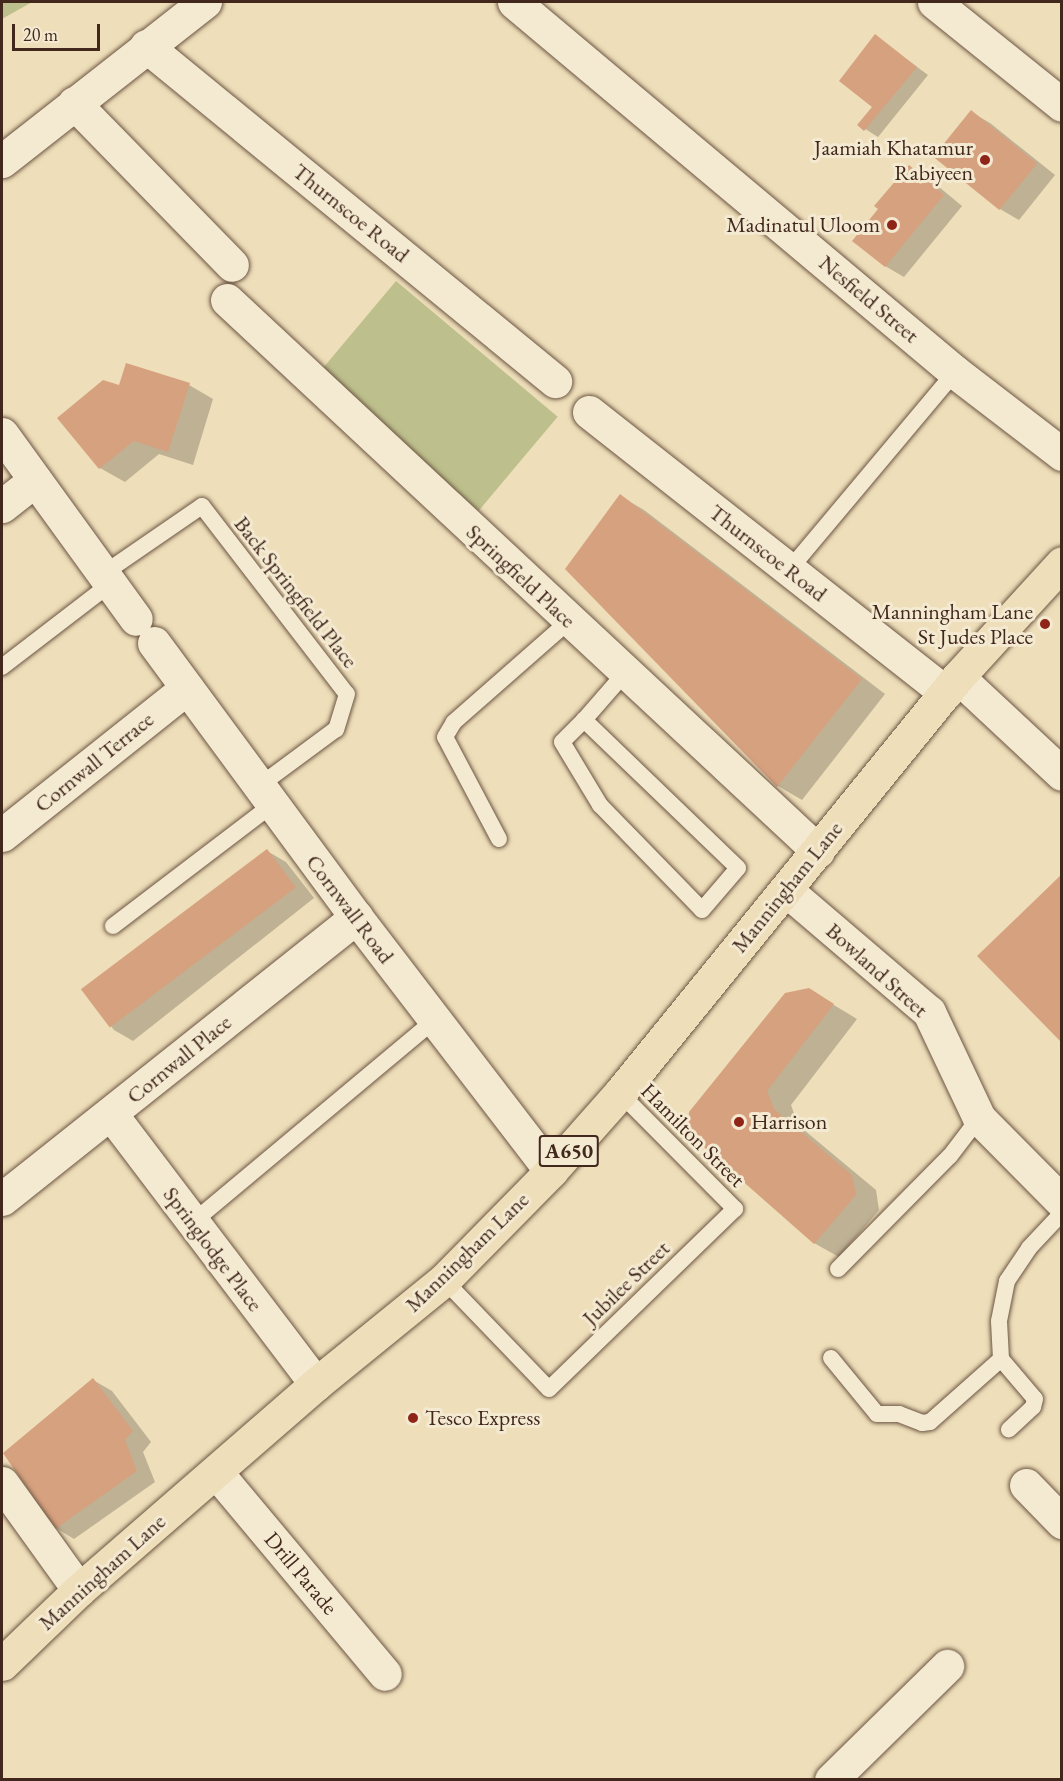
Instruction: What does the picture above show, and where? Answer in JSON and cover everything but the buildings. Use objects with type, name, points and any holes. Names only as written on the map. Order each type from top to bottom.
[{"type":"main road","name":"Manningham Lane","points":[[2,1664],[79,1590],[316,1384],[444,1280],[551,1171],[620,1093],[952,685],[1062,564]]},
{"type":"street","points":[[2,160],[205,2]]},
{"type":"street","name":"Nesfield Street","points":[[514,2],[955,372],[1062,454]]},
{"type":"street","points":[[934,2],[1062,105]]},
{"type":"street","name":"Thurnscoe Road","points":[[146,46],[555,381]]},
{"type":"street","points":[[74,103],[232,265]]},
{"type":"street","name":"Springfield Place","points":[[227,300],[569,621],[818,850]]},
{"type":"street","name":"Thurnscoe Road","points":[[589,412],[789,570],[952,685],[1062,774]]},
{"type":"street","name":"Cornwall Road","points":[[2,434],[356,917],[551,1171]]},
{"type":"street","points":[[2,506],[35,480]]},
{"type":"street","name":"Cornwall Terrace","points":[[2,836],[187,688]]},
{"type":"street","name":"Bowland Street","points":[[786,890],[929,1012],[979,1118],[1062,1202]]},
{"type":"street","name":"Cornwall Place","points":[[2,1199],[356,917]]},
{"type":"street","name":"Springlodge Place","points":[[111,1114],[316,1384]]},
{"type":"street","name":"Drill Parade","points":[[216,1472],[385,1674]]},
{"type":"street","points":[[2,1484],[79,1590]]},
{"type":"street","points":[[1026,1485],[1062,1522]]},
{"type":"street","points":[[831,1779],[946,1666]]},
{"type":"lane","points":[[789,570],[955,372]]},
{"type":"lane","name":"Back Springfield Place","points":[[107,579],[202,506],[347,694],[336,729],[266,795]]},
{"type":"lane","points":[[2,667],[107,579]]},
{"type":"lane","points":[[499,839],[445,737],[454,722],[569,621]]},
{"type":"lane","points":[[584,720],[738,868],[702,910],[600,805],[562,742],[625,673]]},
{"type":"lane","points":[[113,926],[266,795]]},
{"type":"lane","points":[[193,1222],[435,1020]]},
{"type":"lane","name":"Hamilton Street","points":[[620,1093],[735,1209]]},
{"type":"lane","points":[[838,1269],[950,1156],[979,1118]]},
{"type":"lane","name":"Jubilee Street","points":[[444,1280],[549,1389],[735,1209]]},
{"type":"lane","points":[[1009,1429],[1034,1407],[1035,1399],[1001,1359],[999,1321],[1007,1281],[1029,1248],[1062,1214]]},
{"type":"lane","points":[[831,1358],[877,1414],[899,1414],[926,1423],[1001,1359]]},
{"type":"green space","points":[[2,2],[32,2],[2,19]]},
{"type":"green space","points":[[396,281],[558,417],[479,511],[317,375]]},
{"type":"place","name":"Jaamiah Khatamur Rabiyeen","points":[[985,160]]},
{"type":"place","name":"Madinatul Uloom","points":[[892,225]]},
{"type":"place","name":"Manningham Lane St Judes Place","points":[[1045,624]]},
{"type":"place","name":"Harrison","points":[[739,1122]]},
{"type":"place","name":"Tesco Express","points":[[413,1418]]}]
